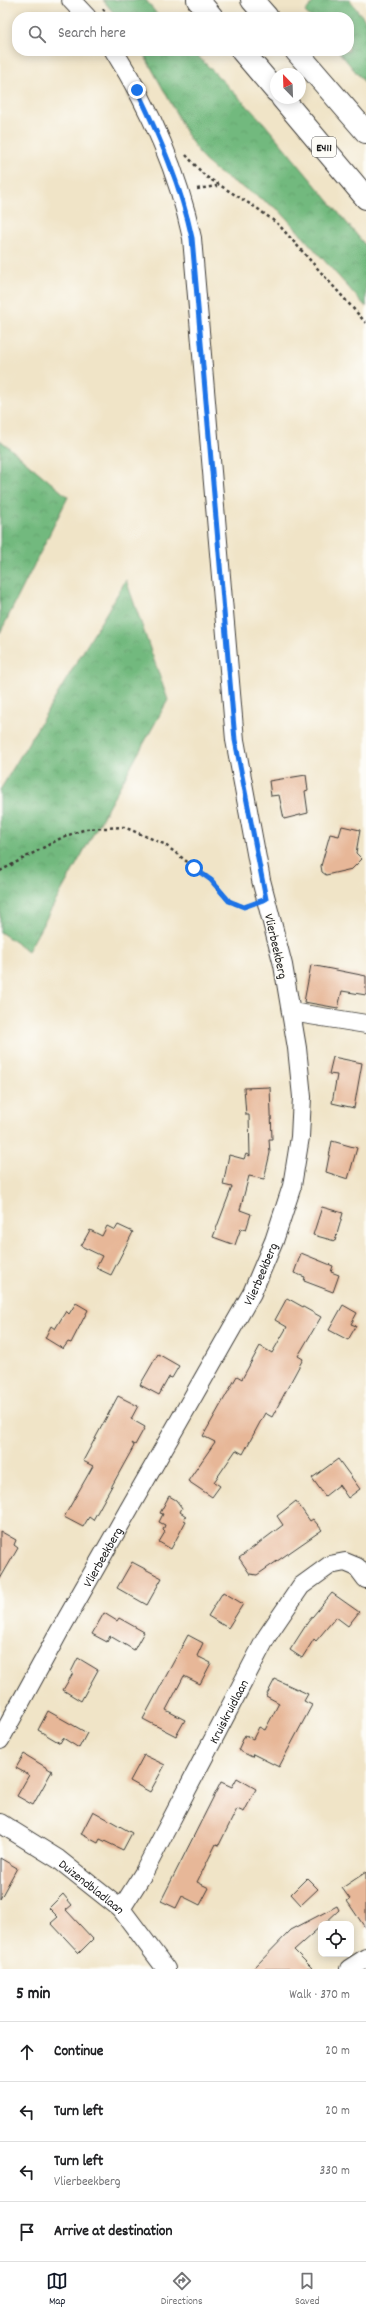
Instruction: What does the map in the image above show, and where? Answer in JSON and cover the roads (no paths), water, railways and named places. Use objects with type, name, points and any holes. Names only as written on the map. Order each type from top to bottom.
[{"type":"highway","points":[[198,0],[208,12]]},
{"type":"highway","points":[[252,0],[263,12]]},
{"type":"highway","points":[[246,56],[270,84]]},
{"type":"highway","points":[[300,56],[366,132]]},
{"type":"highway","name":"E411","points":[[287,104],[366,198]]},
{"type":"street","points":[[71,0],[82,12]]},
{"type":"street","name":"Vlierbeekberg","points":[[0,1740],[59,1632],[252,1293],[274,1241],[292,1186],[300,1137],[302,1097],[291,1012],[283,964],[266,899],[235,740],[195,255],[181,194],[163,146],[147,111],[117,56]]},
{"type":"street","points":[[291,1012],[366,1024]]},
{"type":"street","name":"Kruiskruidlaan","points":[[122,1909],[143,1874],[267,1636],[301,1586],[330,1566],[346,1562],[357,1567],[366,1579]]},
{"type":"street","name":"Duizendbladlaan","points":[[0,1824],[58,1859],[122,1909],[166,1969]]},
{"type":"street","points":[[349,1969],[366,1958]]}]
